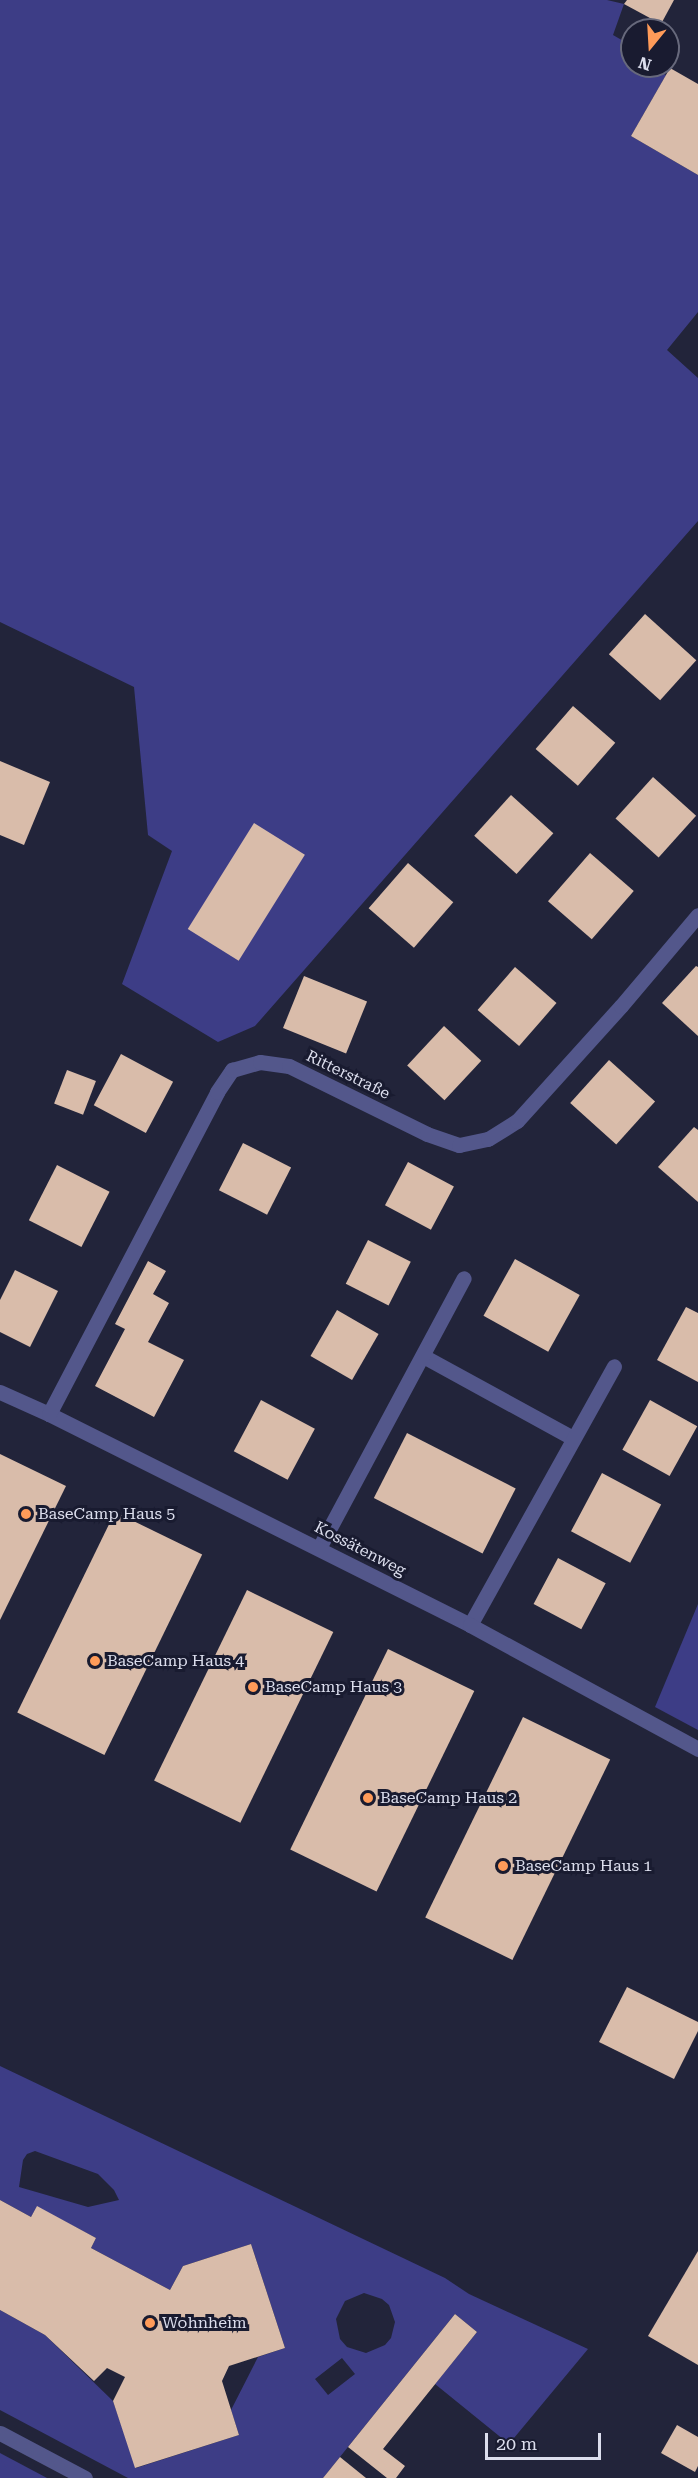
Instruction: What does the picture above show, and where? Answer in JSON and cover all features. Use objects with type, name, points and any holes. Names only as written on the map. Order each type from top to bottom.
[{"type":"street","name":"Ritterstraße","points":[[49,1414],[217,1092],[232,1070],[260,1062],[289,1066],[427,1134],[459,1144],[488,1138],[517,1121],[621,1006],[698,915]]},
{"type":"street","points":[[319,1548],[464,1278]]},
{"type":"street","points":[[423,1356],[573,1438]]},
{"type":"street","points":[[470,1625],[614,1366]]},
{"type":"street","name":"Kossätenweg","points":[[0,1392],[49,1414],[470,1625],[698,1749]]},
{"type":"street","points":[[0,2433],[85,2478]]},
{"type":"shaded area","points":[[0,0],[607,0],[624,4],[613,35],[620,39],[620,78],[664,78],[631,136],[698,175],[698,312],[667,350],[698,378],[698,521],[255,1026],[218,1042],[122,984],[172,851],[148,835],[134,687],[0,622]]},
{"type":"shaded area","points":[[698,1604],[698,1730],[655,1707]]},
{"type":"shaded area","points":[[0,2066],[445,2278],[469,2294],[588,2349],[509,2444],[435,2384],[477,2332],[455,2314],[323,2478],[128,2478],[0,2410],[0,2310],[45,2335],[113,2401],[136,2468],[239,2435],[231,2410],[258,2357],[285,2348],[251,2244],[183,2266],[170,2290],[91,2248],[96,2238],[37,2207],[31,2217],[0,2200]],"holes":[[[35,2151],[98,2174],[114,2190],[119,2200],[88,2207],[19,2187],[23,2160],[27,2154]],[[364,2293],[382,2299],[389,2305],[395,2322],[391,2338],[385,2345],[366,2353],[347,2347],[340,2339],[336,2319],[345,2301]],[[342,2358],[355,2374],[328,2395],[315,2379]]]},
{"type":"shaded area","points":[[0,2453],[47,2478],[0,2478]]},
{"type":"building","points":[[627,0],[674,0],[664,18],[650,18],[624,4]]},
{"type":"building","points":[[680,74],[698,84],[698,175],[631,136],[664,78],[680,78]]},
{"type":"building","points":[[645,614],[696,660],[660,700],[609,654]]},
{"type":"building","points":[[573,706],[615,743],[578,786],[536,749]]},
{"type":"building","points":[[0,761],[50,782],[24,845],[0,835]]},
{"type":"building","points":[[653,777],[696,816],[659,857],[616,819]]},
{"type":"building","points":[[511,795],[553,833],[517,874],[474,836]]},
{"type":"building","points":[[254,823],[305,855],[239,961],[188,929]]},
{"type":"building","points":[[590,853],[634,891],[592,939],[548,901]]},
{"type":"building","points":[[408,863],[453,902],[414,948],[369,908]]},
{"type":"building","points":[[696,966],[698,967],[698,1036],[662,1003]]},
{"type":"building","points":[[515,967],[557,1003],[519,1046],[478,1010]]},
{"type":"building","points":[[304,976],[367,1001],[346,1053],[283,1028]]},
{"type":"building","points":[[444,1026],[481,1061],[444,1100],[407,1065]]},
{"type":"building","points":[[121,1054],[173,1082],[146,1133],[94,1105]]},
{"type":"building","points":[[609,1060],[655,1101],[616,1145],[570,1103]]},
{"type":"building","points":[[67,1070],[96,1081],[83,1115],[54,1104]]},
{"type":"building","points":[[694,1127],[698,1130],[698,1202],[658,1167]]},
{"type":"building","points":[[243,1143],[291,1168],[267,1215],[219,1190]]},
{"type":"building","points":[[408,1162],[454,1186],[431,1230],[385,1205]]},
{"type":"building","points":[[57,1165],[110,1192],[81,1247],[29,1220]]},
{"type":"building","points":[[368,1240],[411,1262],[389,1305],[346,1284]]},
{"type":"building","points":[[515,1259],[580,1295],[548,1352],[483,1316]]},
{"type":"building","points":[[148,1261],[166,1271],[153,1294],[169,1303],[148,1342],[184,1360],[154,1417],[95,1386],[125,1329],[115,1324]]},
{"type":"building","points":[[15,1270],[58,1291],[30,1347],[0,1332],[0,1300]]},
{"type":"building","points":[[686,1307],[698,1313],[698,1382],[657,1360]]},
{"type":"building","points":[[337,1310],[379,1334],[352,1380],[311,1356]]},
{"type":"building","points":[[261,1400],[315,1429],[288,1480],[234,1451]]},
{"type":"building","points":[[650,1400],[697,1426],[670,1476],[622,1450]]},
{"type":"building","points":[[407,1433],[516,1488],[483,1553],[374,1498]]},
{"type":"building","name":"BaseCamp Haus 5","points":[[0,1454],[66,1486],[0,1620]]},
{"type":"building","points":[[602,1473],[661,1504],[630,1563],[571,1531]]},
{"type":"building","name":"BaseCamp Haus 4","points":[[115,1512],[202,1555],[104,1755],[17,1712]]},
{"type":"building","points":[[558,1558],[606,1583],[581,1629],[534,1604]]},
{"type":"building","name":"BaseCamp Haus 3","points":[[247,1590],[333,1632],[240,1823],[154,1781]]},
{"type":"building","name":"BaseCamp Haus 2","points":[[388,1649],[474,1691],[377,1892],[290,1849]]},
{"type":"building","name":"BaseCamp Haus 1","points":[[523,1717],[610,1760],[512,1960],[425,1917]]},
{"type":"building","points":[[627,1987],[698,2022],[698,2031],[674,2079],[599,2042]]},
{"type":"building","name":"Wohnheim","points":[[0,2200],[31,2217],[37,2206],[96,2238],[91,2248],[170,2290],[183,2266],[251,2244],[285,2348],[229,2366],[222,2381],[239,2435],[135,2468],[113,2401],[125,2377],[107,2368],[94,2381],[45,2335],[0,2310]]},
{"type":"building","points":[[698,2251],[698,2365],[648,2336]]},
{"type":"building","points":[[455,2314],[477,2332],[383,2449],[405,2466],[396,2478],[387,2478],[348,2447]]},
{"type":"building","points":[[677,2425],[698,2437],[698,2466],[695,2472],[661,2453]]},
{"type":"building","points":[[340,2457],[366,2478],[323,2478]]},
{"type":"place","name":"BaseCamp Haus 5","points":[[26,1514]]},
{"type":"place","name":"BaseCamp Haus 4","points":[[95,1661]]},
{"type":"place","name":"BaseCamp Haus 3","points":[[253,1687]]},
{"type":"place","name":"BaseCamp Haus 2","points":[[368,1798]]},
{"type":"place","name":"BaseCamp Haus 1","points":[[503,1866]]},
{"type":"place","name":"Wohnheim","points":[[150,2323]]}]
